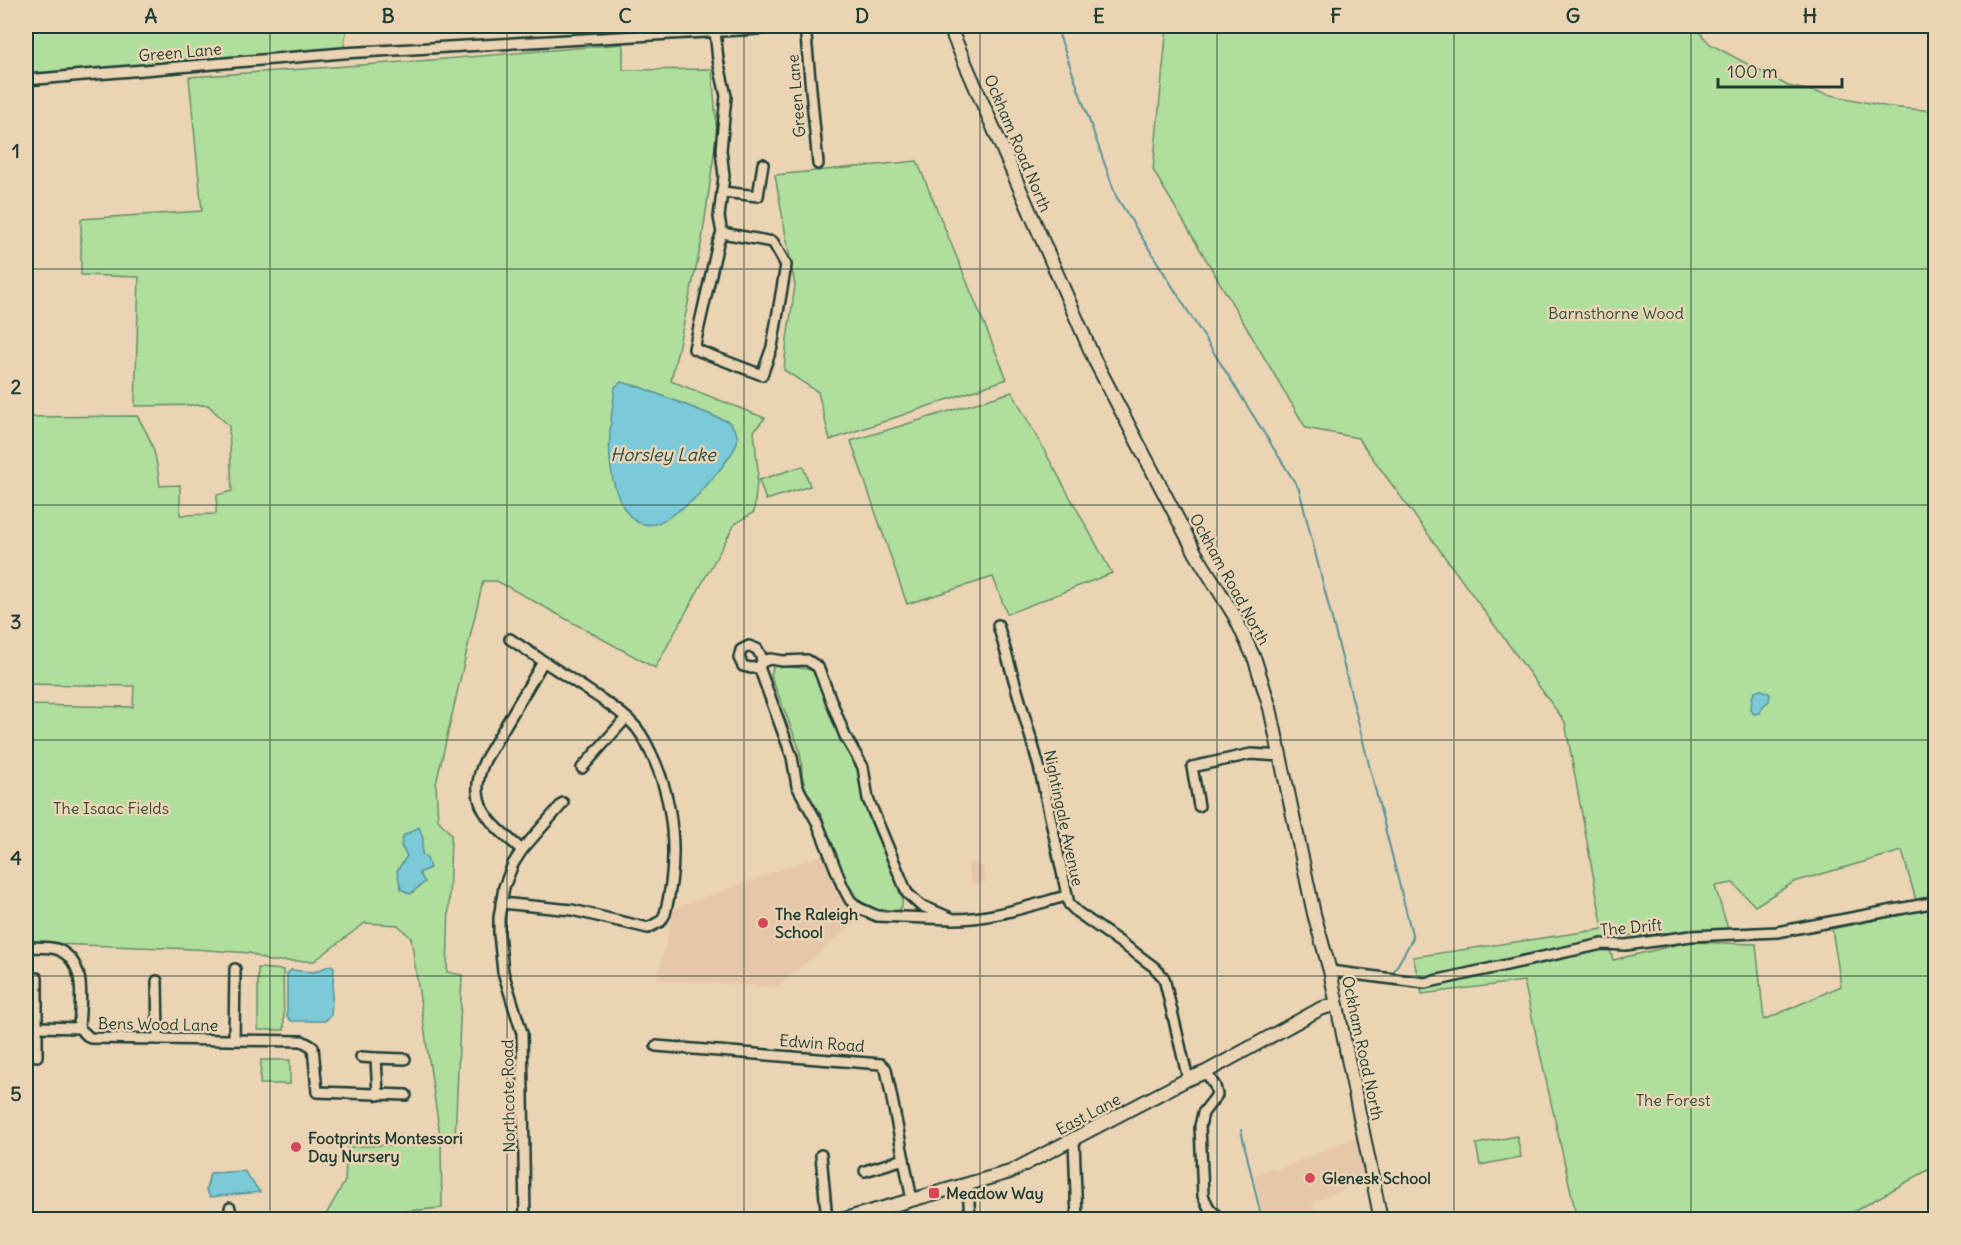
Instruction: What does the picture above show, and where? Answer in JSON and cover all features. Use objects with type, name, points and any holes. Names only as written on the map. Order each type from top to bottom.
[{"type":"main road","name":"Ockham Road North","points":[[949,26],[1095,361],[1196,554],[1234,615],[1255,660],[1270,708],[1314,914],[1330,971],[1381,1220]]},
{"type":"main road","name":"East Lane","points":[[841,1220],[875,1215],[912,1200],[1011,1172],[1188,1079],[1206,1072],[1320,1009],[1336,1004]]},
{"type":"street","name":"Green Lane","points":[[26,80],[343,53],[806,26],[818,164]]},
{"type":"street","points":[[715,31],[718,60],[726,96],[721,150],[724,176],[719,217],[722,233],[694,349],[762,375],[772,347],[786,265],[773,242],[722,233]]},
{"type":"street","points":[[722,192],[758,195],[763,164]]},
{"type":"street","name":"Nightingale Avenue","points":[[998,625],[1046,793],[1069,904],[1154,967],[1164,978],[1188,1079]]},
{"type":"street","points":[[501,903],[573,910],[648,928],[657,925],[663,918],[673,858],[670,808],[664,784],[641,734],[614,707],[510,639]]},
{"type":"street","points":[[898,916],[910,909],[911,901],[868,799],[863,767],[845,736],[818,667],[807,660],[770,659],[760,664],[789,748],[797,786],[817,822],[847,895],[854,905],[878,916],[968,919],[996,915],[1066,896]]},
{"type":"street","points":[[522,850],[486,817],[479,801],[478,785],[485,760],[543,662]]},
{"type":"street","points":[[582,768],[627,718]]},
{"type":"street","points":[[1199,806],[1192,767],[1251,754],[1281,756]]},
{"type":"street","name":"Northcote Road","points":[[525,1220],[522,1033],[503,972],[499,934],[501,903],[507,877],[522,850],[563,803]]},
{"type":"street","points":[[907,893],[920,905],[953,919]]},
{"type":"street","name":"The Drift","points":[[1330,971],[1425,983],[1602,944],[1626,945],[1691,936],[1777,932],[1935,902]]},
{"type":"street","name":"Bens Wood Lane","points":[[26,947],[58,950],[75,966],[81,980],[79,1028],[90,1038],[308,1042],[314,1047],[317,1092],[378,1095]]},
{"type":"street","points":[[234,1040],[236,969]]},
{"type":"street","points":[[37,978],[37,1056]]},
{"type":"street","points":[[157,981],[158,1039]]},
{"type":"street","points":[[38,1027],[79,1028]]},
{"type":"street","name":"Edwin Road","points":[[656,1046],[881,1064],[886,1069],[912,1200]]},
{"type":"street","points":[[361,1057],[405,1059]]},
{"type":"street","points":[[375,1058],[378,1095],[406,1095]]},
{"type":"street","points":[[1206,1072],[1215,1086],[1217,1095],[1203,1113],[1200,1126],[1203,1196],[1209,1208],[1221,1220]]},
{"type":"street","points":[[1074,1140],[1077,1220]]},
{"type":"street","points":[[820,1155],[827,1220]]},
{"type":"street","points":[[865,1171],[904,1159]]},
{"type":"street","points":[[968,1185],[970,1220]]},
{"type":"street","points":[[230,1208],[231,1220]]},
{"type":"shaded area","name":"The Raleigh School","points":[[824,854],[843,906],[861,918],[777,987],[657,980],[674,908]]},
{"type":"shaded area","points":[[967,862],[983,866],[986,882],[972,885]]},
{"type":"shaded area","name":"Glenesk School","points":[[1357,1136],[1367,1181],[1312,1202],[1318,1219],[1264,1219],[1254,1175],[1273,1167],[1276,1170]]},
{"type":"green space","points":[[26,26],[347,26],[343,53],[26,80]]},
{"type":"green space","name":"Barnsthorne Wood","points":[[1167,26],[1694,26],[1710,44],[1788,86],[1889,107],[1935,111],[1935,1166],[1841,1219],[1577,1219],[1524,981],[1422,994],[1413,957],[1603,929],[1565,722],[1358,438],[1306,428],[1153,170]],"holes":[[[1902,851],[1919,911],[1832,929],[1841,986],[1764,1020],[1756,944],[1688,942],[1613,960],[1606,937],[1728,929],[1715,886],[1733,883],[1755,906],[1794,882]]]},
{"type":"green space","name":"The Isaac Fields","points":[[623,44],[623,70],[712,69],[717,133],[702,240],[671,381],[765,418],[754,431],[758,471],[754,512],[735,524],[655,668],[497,581],[483,581],[436,784],[438,820],[451,834],[447,972],[462,975],[455,1139],[441,1143],[442,1208],[324,1218],[345,1181],[347,1147],[441,1142],[411,938],[398,925],[365,923],[314,961],[268,961],[250,953],[194,949],[26,943],[26,705],[133,707],[134,686],[26,684],[26,417],[137,416],[153,449],[160,486],[180,485],[180,515],[216,514],[217,495],[232,491],[229,426],[208,405],[135,406],[139,277],[81,275],[81,219],[202,211],[189,77]]},
{"type":"green space","points":[[917,161],[1007,379],[830,440],[818,392],[784,370],[795,286],[775,175]]},
{"type":"green space","points":[[1012,392],[1112,573],[1007,614],[993,577],[907,604],[851,441]]},
{"type":"green space","points":[[803,466],[810,486],[766,500],[759,480]]},
{"type":"green space","points":[[773,667],[801,668],[815,672],[842,739],[856,759],[903,892],[902,906],[896,914],[876,912],[861,904],[849,890],[823,819],[807,793],[802,776],[799,748],[771,676]]},
{"type":"green space","points":[[258,968],[283,970],[284,1030],[258,1030]]},
{"type":"green space","points":[[261,1060],[290,1060],[290,1084],[260,1084]]},
{"type":"green space","points":[[1517,1136],[1521,1157],[1480,1165],[1476,1144]]},
{"type":"water","name":"Horsley Lake","points":[[621,382],[640,387],[729,422],[737,436],[737,442],[728,459],[699,494],[669,517],[654,524],[644,524],[629,515],[623,507],[613,478],[610,459],[610,428],[615,387]]},
{"type":"water","points":[[1762,690],[1770,694],[1769,701],[1760,713],[1754,714],[1751,710],[1752,697],[1756,691]]},
{"type":"water","points":[[419,827],[423,838],[422,854],[427,858],[430,868],[419,873],[425,882],[410,894],[401,889],[397,871],[407,856],[401,846],[403,836]]},
{"type":"water","points":[[331,965],[334,967],[331,1015],[325,1021],[291,1021],[287,1016],[287,974],[291,970],[314,972]]},
{"type":"water","points":[[244,1171],[260,1192],[210,1197],[206,1190],[210,1173]]},
{"type":"waterway","points":[[1056,26],[1116,196],[1299,489],[1413,938],[1393,973]]},
{"type":"waterway","points":[[1241,1130],[1262,1220]]},
{"type":"place","name":"The Raleigh School","points":[[763,923]]},
{"type":"place","name":"Footprints Montessori Day Nursery","points":[[296,1147]]},
{"type":"place","name":"Glenesk School","points":[[1310,1178]]},
{"type":"place","name":"Meadow Way","points":[[934,1193]]},
{"type":"park label","name":"The Forest","points":[[1673,1100]]}]
